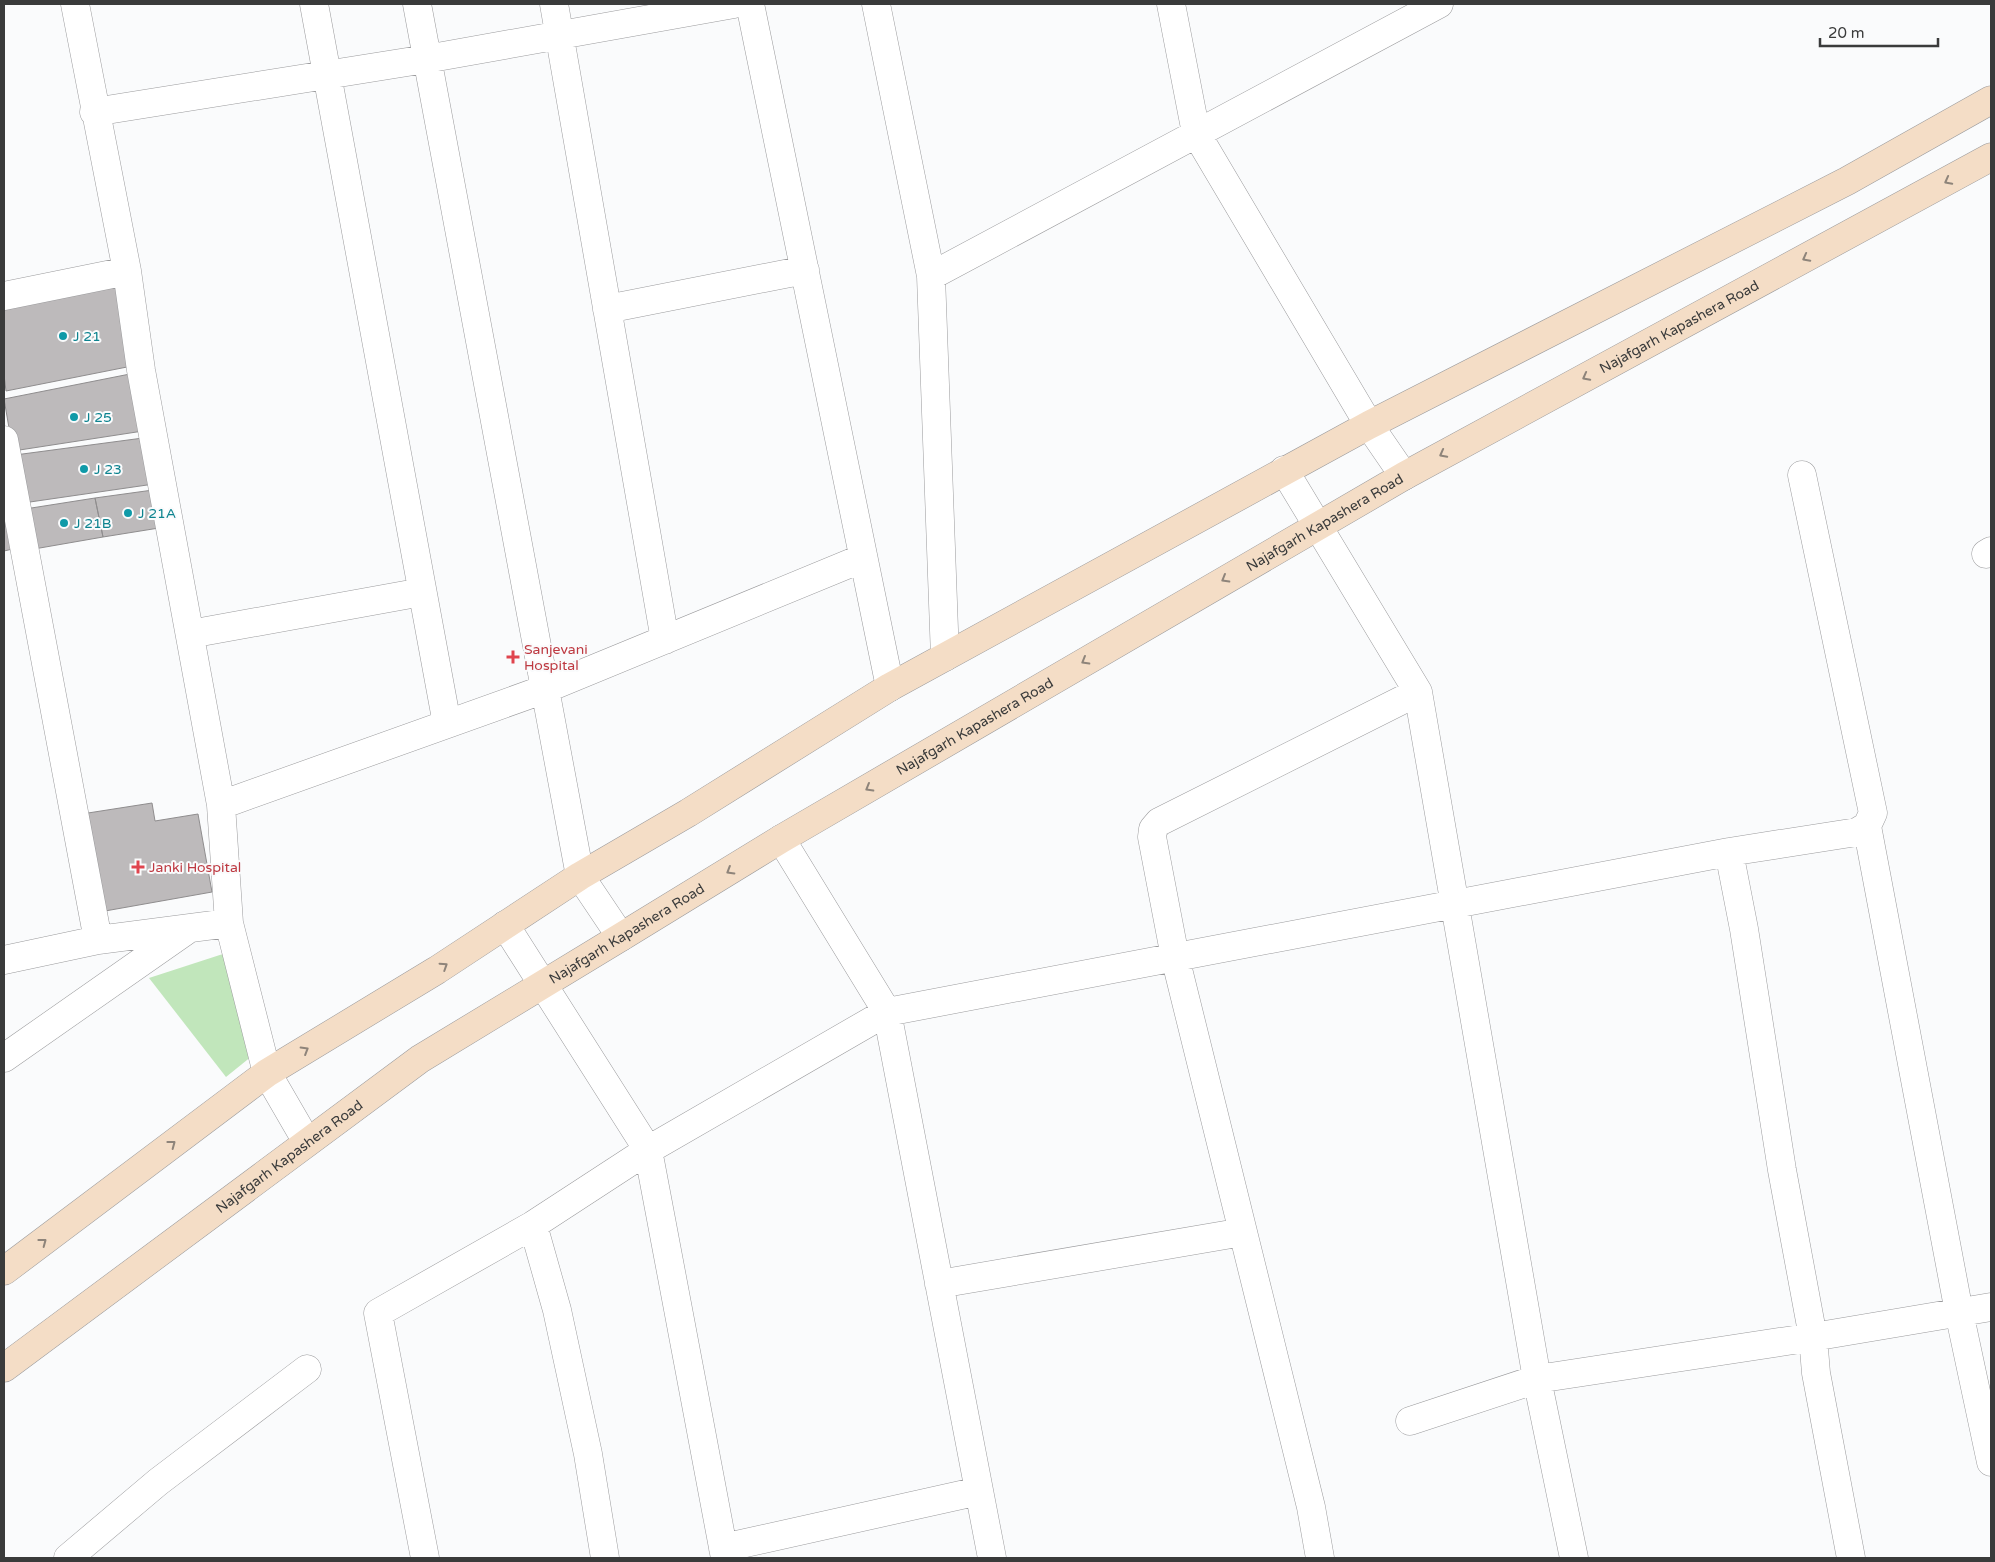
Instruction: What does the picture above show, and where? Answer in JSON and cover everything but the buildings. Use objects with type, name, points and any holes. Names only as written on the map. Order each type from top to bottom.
[{"type":"main road","points":[[4,1271],[267,1073],[437,970],[580,876],[688,813],[890,687],[1369,424],[1847,181],[1991,100]]},
{"type":"main road","name":"Najafgarh Kapashera Road","points":[[4,1368],[420,1059],[782,840],[1317,525],[1991,157]]},
{"type":"street","points":[[75,4],[94,112],[127,271],[141,370],[221,805],[229,923],[267,1073],[307,1142]]},
{"type":"street","points":[[314,4],[447,724]]},
{"type":"street","points":[[417,4],[580,876],[621,937]]},
{"type":"street","points":[[554,4],[665,640]]},
{"type":"street","points":[[94,112],[326,75],[734,4]]},
{"type":"street","points":[[750,4],[890,687]]},
{"type":"street","points":[[876,4],[931,276],[945,657]]},
{"type":"street","points":[[1170,4],[1196,133],[1369,424],[1404,476]]},
{"type":"street","points":[[931,276],[1439,4]]},
{"type":"street","points":[[607,309],[805,270]]},
{"type":"street","points":[[4,296],[127,271]]},
{"type":"street","points":[[4,440],[98,940]]},
{"type":"street","points":[[1284,470],[1418,692],[1537,1379],[1574,1558]]},
{"type":"street","points":[[425,1558],[378,1313],[533,1225],[648,1150],[887,1012],[1729,852],[1857,832],[1867,826],[1873,813],[1802,475]]},
{"type":"street","points":[[221,805],[545,689],[863,558]]},
{"type":"street","points":[[190,634],[422,592]]},
{"type":"street","points":[[1320,1558],[1311,1507],[1175,957],[1152,837],[1153,829],[1159,822],[1418,692]]},
{"type":"street","points":[[1867,826],[1959,1312],[1991,1462]]},
{"type":"street","points":[[782,840],[887,1012],[992,1558]]},
{"type":"street","points":[[1729,852],[1746,939],[1782,1170],[1813,1338],[1816,1373],[1851,1558]]},
{"type":"street","points":[[4,960],[98,940],[229,923]]},
{"type":"street","points":[[504,926],[648,1150],[724,1553],[979,1491]]},
{"type":"street","points":[[4,1058],[191,928]]},
{"type":"street","points":[[533,1225],[557,1310],[588,1454],[605,1558]]},
{"type":"street","points":[[939,1284],[1243,1232]]},
{"type":"street","points":[[1410,1421],[1537,1379],[1813,1338],[1991,1307]]},
{"type":"street","points":[[68,1558],[158,1482],[307,1369]]},
{"type":"green space","points":[[229,952],[258,1051],[226,1077],[149,978]]},
{"type":"place","name":"J 21","points":[[63,336]]},
{"type":"place","name":"J 25","points":[[74,417]]},
{"type":"place","name":"J 23","points":[[84,469]]},
{"type":"place","name":"J 21A","points":[[128,513]]},
{"type":"place","name":"J 21B","points":[[64,523]]},
{"type":"place","name":"Sanjevani Hospital","points":[[513,657]]},
{"type":"place","name":"Janki Hospital","points":[[138,867]]}]
